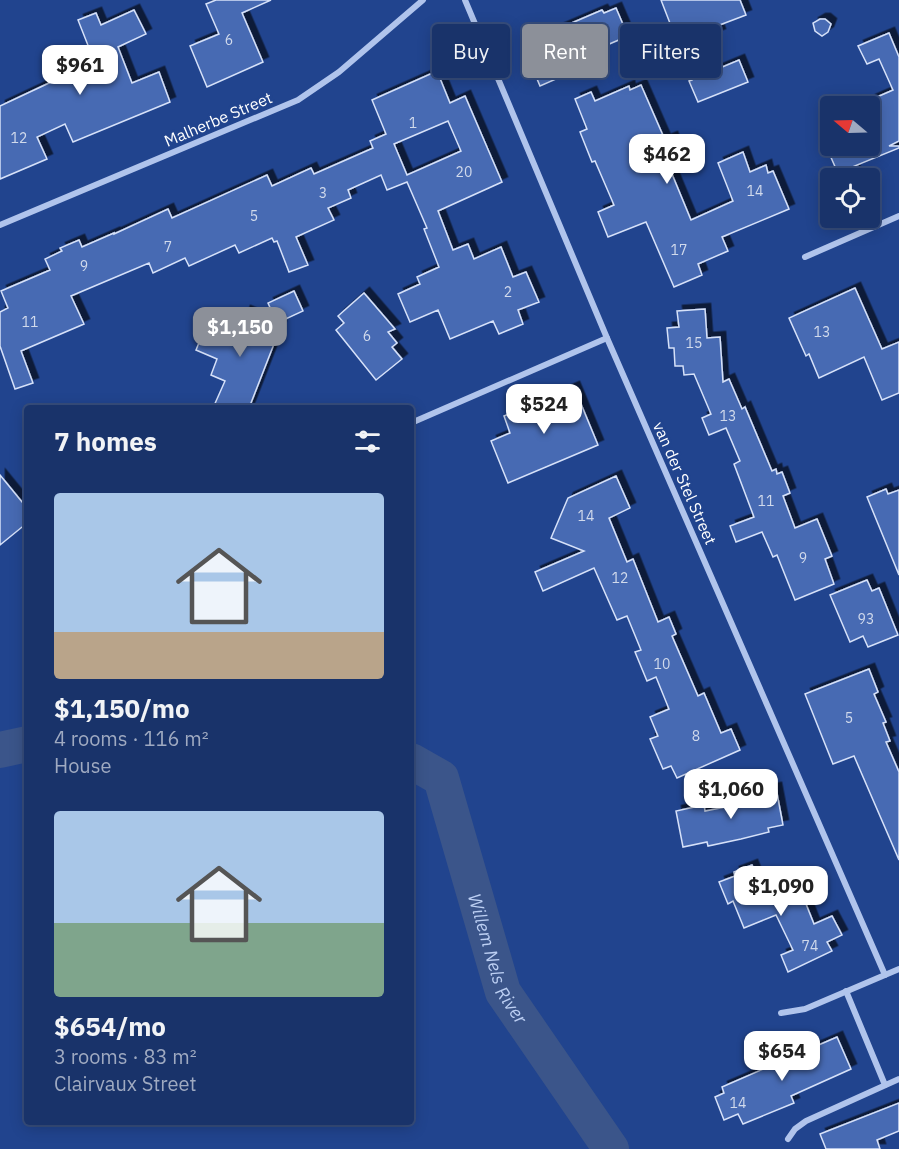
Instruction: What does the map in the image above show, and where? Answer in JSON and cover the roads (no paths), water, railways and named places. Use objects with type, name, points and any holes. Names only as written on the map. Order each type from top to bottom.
[{"type":"street","name":"Malherbe Street","points":[[0,225],[298,100],[339,72],[423,0]]},
{"type":"street","name":"van der Stel Street","points":[[465,0],[607,338],[885,975]]},
{"type":"street","points":[[805,257],[899,216]]},
{"type":"street","points":[[414,422],[607,338]]},
{"type":"street","points":[[781,1013],[804,1009],[899,969]]},
{"type":"street","points":[[846,991],[885,1085]]},
{"type":"street","points":[[788,1139],[795,1129],[806,1121],[899,1079]]},
{"type":"waterway","name":"Willem Nels River","points":[[0,750],[24,745]]},
{"type":"waterway","name":"Willem Nels River","points":[[414,763],[441,778],[503,992],[611,1149]]}]
